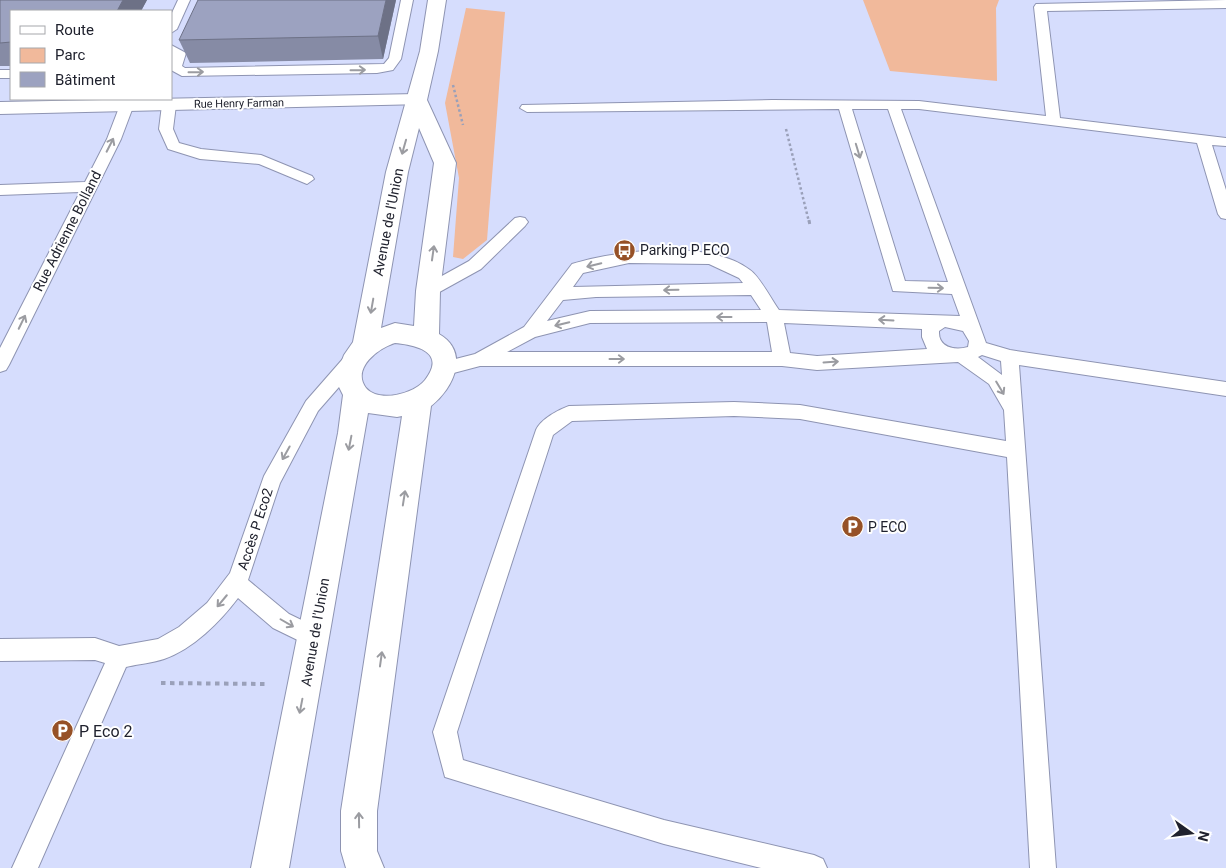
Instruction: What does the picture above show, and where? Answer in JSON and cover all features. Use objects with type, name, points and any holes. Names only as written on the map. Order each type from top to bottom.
[{"type":"street","name":"Avenue de l'Union","points":[[270,868],[352,433],[356,395],[350,384],[349,370],[360,352],[396,172],[429,51],[437,0]]},
{"type":"street","name":"Rue Henry Farman","points":[[0,108],[131,102],[169,105],[417,100]]},
{"type":"street","points":[[417,100],[445,163],[428,291],[426,336]]},
{"type":"street","points":[[356,395],[368,403],[383,408],[401,407],[418,402],[432,393],[441,381],[446,368],[441,349],[426,336],[411,333],[395,333],[379,338],[360,352]]},
{"type":"street","points":[[365,868],[360,851],[359,811],[418,402]]},
{"type":"lane","points":[[172,27],[184,0]]},
{"type":"lane","points":[[172,49],[180,53],[175,68],[182,72],[377,69],[388,67],[394,59],[407,0]]},
{"type":"lane","points":[[1053,121],[1040,7],[1226,4]]},
{"type":"lane","name":"Rue Adrienne Bolland","points":[[0,365],[131,102]]},
{"type":"lane","points":[[844,104],[899,287],[960,288]]},
{"type":"lane","points":[[527,108],[844,104],[919,105],[1226,142]]},
{"type":"lane","points":[[893,104],[960,288],[966,347]]},
{"type":"lane","points":[[169,105],[166,129],[173,146],[200,154],[261,160],[307,179]]},
{"type":"lane","points":[[1203,139],[1226,214]]},
{"type":"lane","points":[[0,190],[89,187]]},
{"type":"lane","points":[[428,291],[475,264],[520,222]]},
{"type":"lane","points":[[530,332],[578,268],[629,257],[711,258],[744,274],[774,316],[782,359]]},
{"type":"lane","points":[[558,294],[596,291],[755,289]]},
{"type":"lane","points":[[446,368],[480,359],[530,332],[590,317],[774,316],[935,323],[942,320],[958,321],[966,347],[995,379],[1013,409]]},
{"type":"lane","points":[[935,323],[931,328],[930,340],[941,351],[966,347]]},
{"type":"lane","points":[[480,359],[782,359],[817,363],[966,347],[1010,357],[1226,390]]},
{"type":"lane","name":"Accès P Eco2","points":[[119,658],[162,649],[187,634],[215,610],[236,583],[271,482],[312,406],[360,352]]},
{"type":"lane","points":[[1010,357],[1043,868]]},
{"type":"lane","points":[[814,868],[664,832],[453,769],[445,732],[545,430],[569,414],[734,410],[800,412],[1016,451]]},
{"type":"lane","points":[[236,583],[281,620],[314,637]]},
{"type":"lane","points":[[0,650],[95,650],[119,658],[25,868]]},
{"type":"path","points":[[452,83],[464,129]]},
{"type":"path","points":[[784,121],[810,226]]},
{"type":"green space","points":[[863,0],[999,0],[996,8],[997,81],[890,71]]},
{"type":"green space","points":[[466,8],[505,12],[487,240],[463,259],[453,257],[459,178],[445,103]]},
{"type":"building","points":[[0,0],[123,0],[118,10],[10,10],[10,42],[0,43]]},
{"type":"building","points":[[198,0],[386,0],[378,36],[179,40]]},
{"type":"place","name":"Parking P ECO","points":[[624,250]]},
{"type":"place","name":"P ECO","points":[[852,527]]},
{"type":"place","name":"P Eco 2","points":[[63,731]]}]
